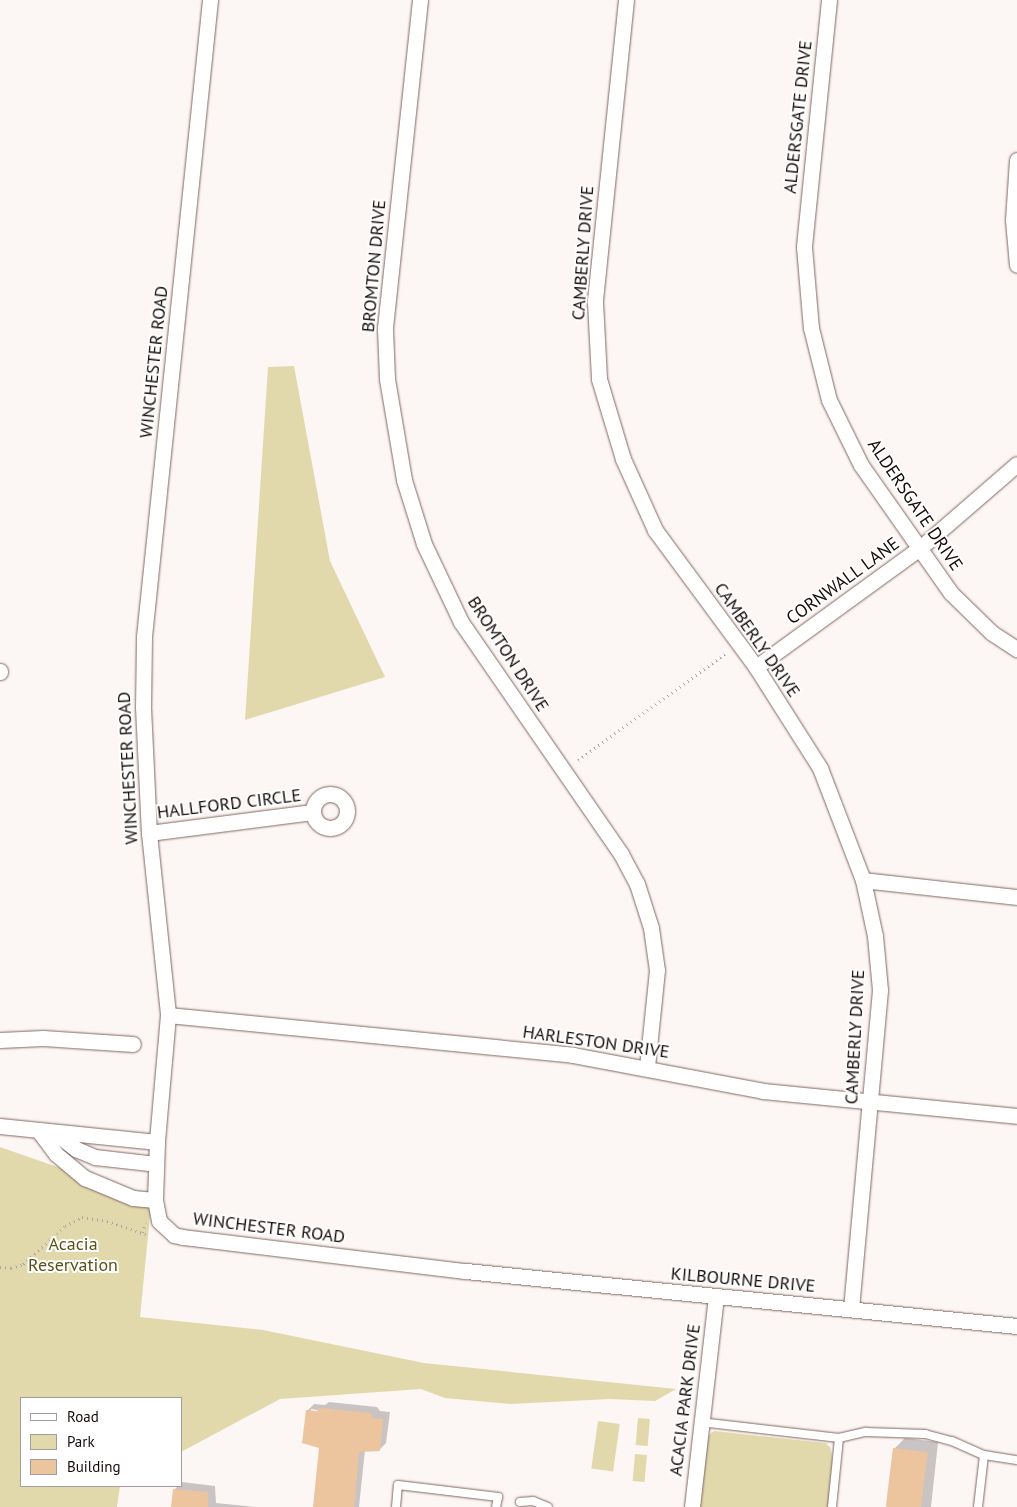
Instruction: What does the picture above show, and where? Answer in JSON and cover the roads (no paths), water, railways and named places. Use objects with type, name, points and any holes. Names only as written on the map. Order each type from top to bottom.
[{"type":"street","name":"WINCHESTER ROAD","points":[[210,0],[144,637],[143,707],[149,833],[168,1015],[154,1200],[159,1221],[174,1235],[466,1271]]},
{"type":"street","name":"BROMTON DRIVE","points":[[420,0],[385,329],[387,379],[404,480],[424,544],[461,622],[621,854],[637,884],[652,928],[657,970],[647,1067]]},
{"type":"street","name":"CAMBERLY DRIVE","points":[[626,0],[595,302],[599,379],[623,459],[655,530],[756,667],[820,768],[863,880],[875,936],[880,990],[872,1101],[850,1307]]},
{"type":"street","name":"ALDERSGATE DRIVE","points":[[830,0],[804,247],[811,328],[829,400],[861,465],[951,593],[992,633],[1017,648]]},
{"type":"street","points":[[1017,160],[1012,220],[1017,266]]},
{"type":"street","name":"CORNWALL LANE","points":[[756,667],[920,548],[1017,464]]},
{"type":"street","name":"HALLFORD CIRCLE","points":[[149,833],[313,812]]},
{"type":"street","points":[[863,880],[1017,897]]},
{"type":"street","name":"HARLESTON DRIVE","points":[[168,1015],[574,1055],[647,1067],[764,1091],[1017,1116]]},
{"type":"street","points":[[0,1040],[42,1038],[134,1044]]},
{"type":"street","points":[[0,1126],[157,1142]]},
{"type":"street","points":[[38,1130],[56,1154],[85,1178],[133,1198],[154,1200]]},
{"type":"street","points":[[54,1132],[76,1149],[95,1157],[156,1164]]},
{"type":"street","name":"KILBOURNE DRIVE","points":[[466,1271],[716,1297],[850,1307],[1017,1326]]},
{"type":"street","name":"ACACIA PARK DRIVE","points":[[692,1507],[700,1422],[716,1297]]},
{"type":"lane","points":[[700,1422],[839,1438],[866,1432],[925,1434],[952,1440],[984,1455],[1017,1460]]},
{"type":"lane","points":[[832,1507],[839,1438]]},
{"type":"lane","points":[[978,1507],[984,1455]]},
{"type":"lane","points":[[396,1507],[398,1485],[498,1497],[496,1507]]},
{"type":"lane","points":[[524,1504],[533,1501],[548,1507]]},
{"type":"park label","name":"Acacia Reservation","points":[[73,1255]]}]
